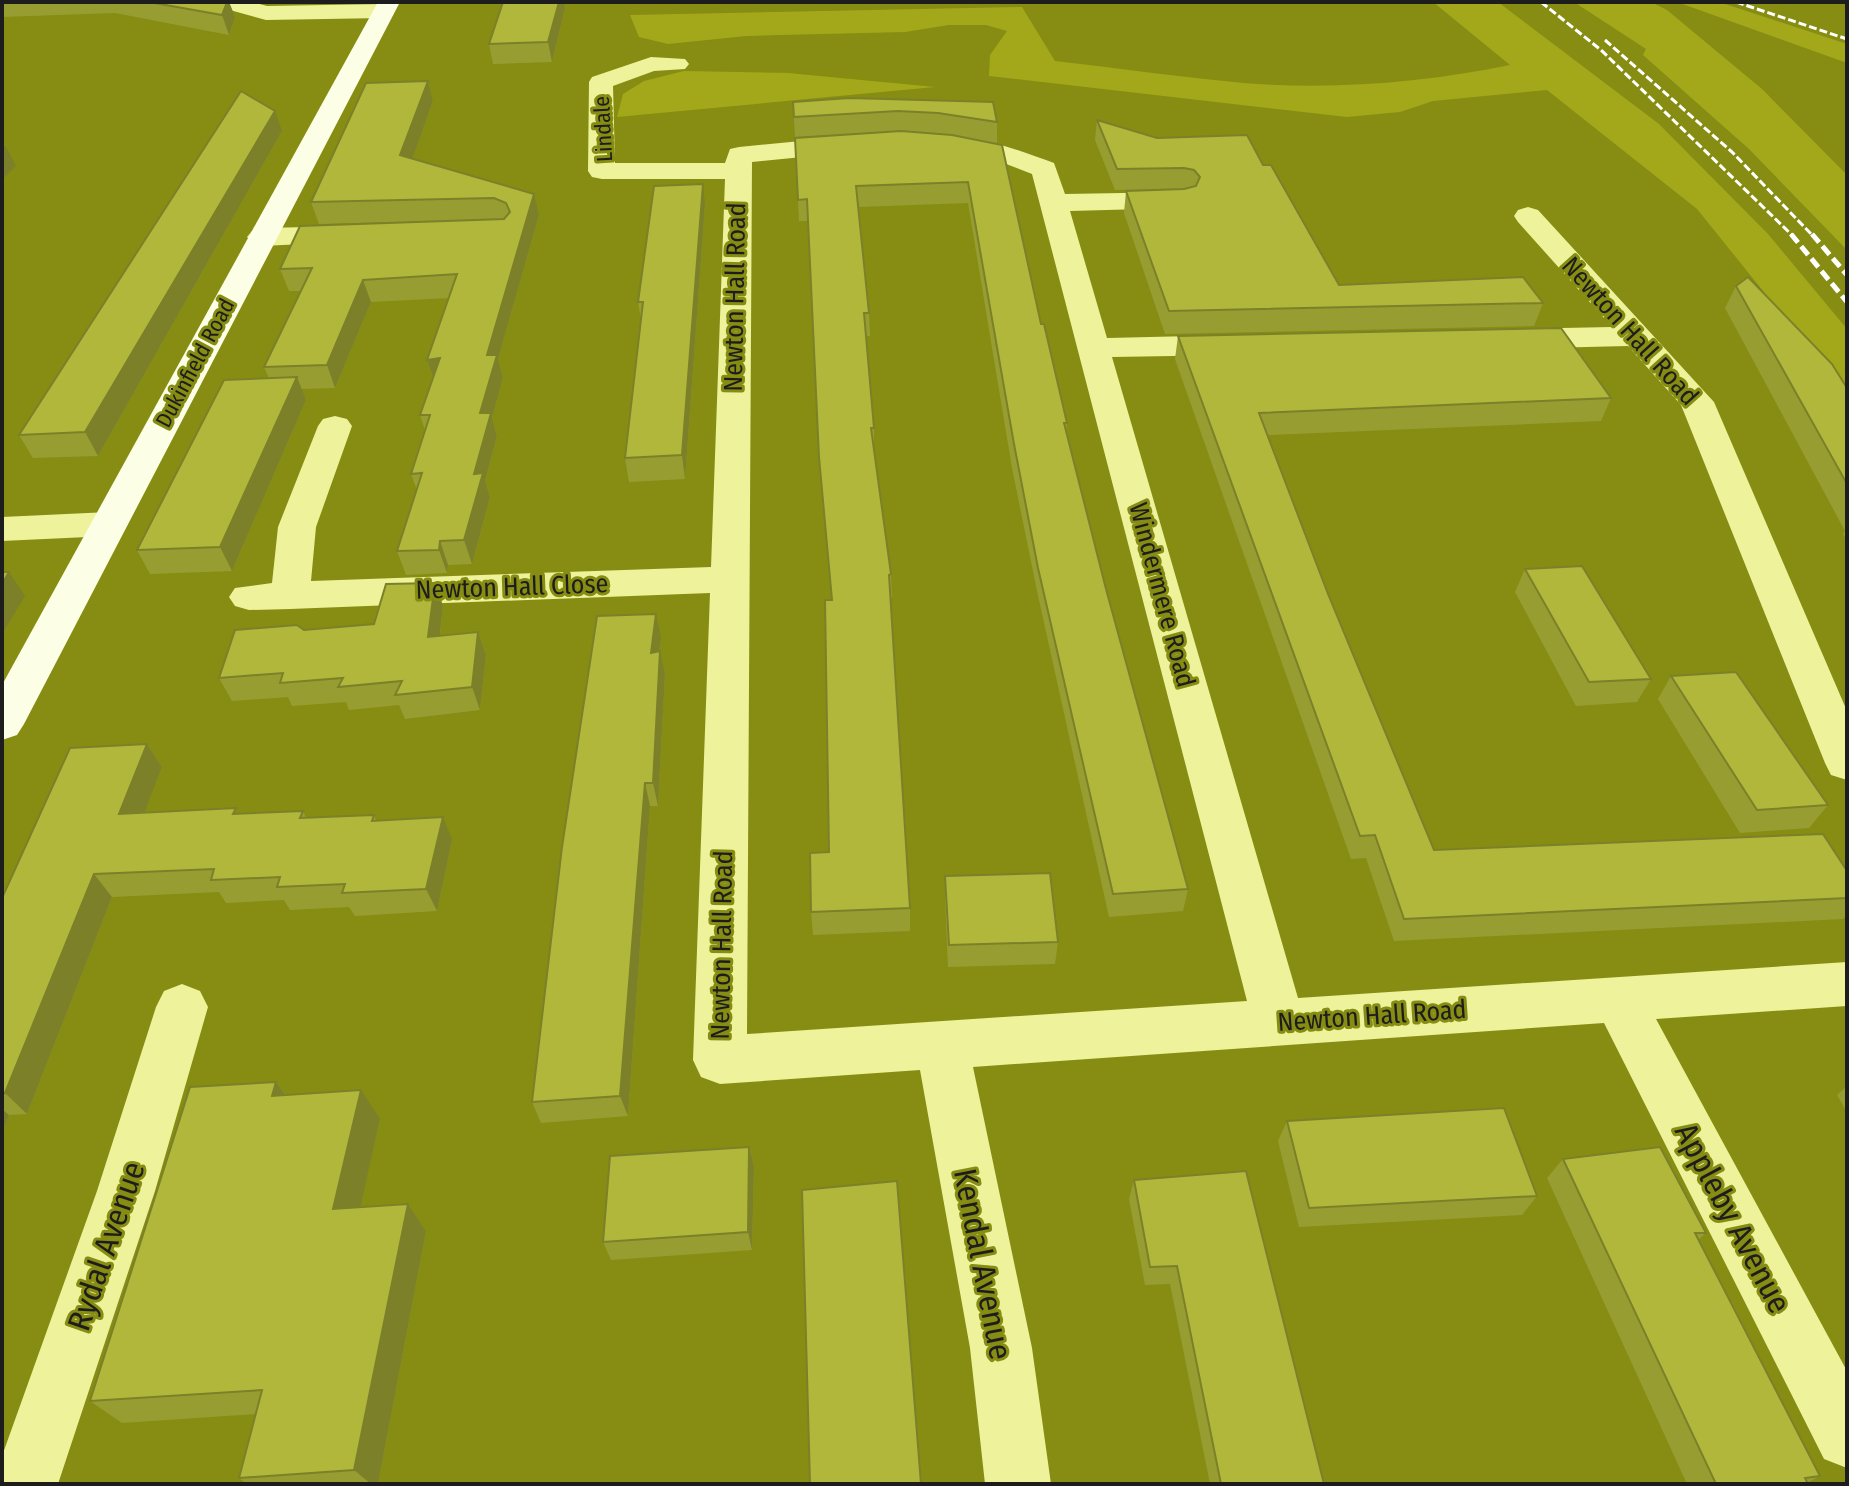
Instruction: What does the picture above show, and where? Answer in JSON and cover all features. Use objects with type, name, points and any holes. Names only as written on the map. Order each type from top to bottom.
[{"type":"main road","name":"Dukinfield Road","points":[[2,724],[386,7]]},
{"type":"street","points":[[227,2],[266,13],[386,7]]},
{"type":"street","name":"Lindale","points":[[677,64],[651,64],[601,82],[602,171],[738,171]]},
{"type":"street","name":"Newton Hall Road","points":[[873,144],[829,144],[739,155],[720,1060],[1847,984]]},
{"type":"street","points":[[916,144],[998,152],[1049,186],[1180,200]]},
{"type":"street","name":"Windermere Road","points":[[1049,186],[1279,1022]]},
{"type":"street","name":"Newton Hall Road","points":[[1528,216],[1697,402],[1847,763]]},
{"type":"street","points":[[262,237],[379,235]]},
{"type":"street","points":[[1477,339],[1636,336]]},
{"type":"street","points":[[1094,348],[1269,344]]},
{"type":"street","points":[[290,596],[297,527],[335,426]]},
{"type":"street","points":[[2,529],[109,524]]},
{"type":"street","name":"Newton Hall Close","points":[[249,597],[728,579]]},
{"type":"street","name":"Appleby Avenue","points":[[1619,1000],[1847,1436]]},
{"type":"street","name":"Rydal Avenue","points":[[25,1484],[126,1191],[182,1007]]},
{"type":"street","name":"Kendal Avenue","points":[[942,1045],[1001,1348],[1018,1484]]},
{"type":"shaded area","points":[[1433,2],[1498,2],[1659,124],[1768,234],[1847,329],[1847,395],[1697,209],[1547,90],[1433,101],[1400,112],[1347,117],[989,76],[990,55],[1007,31],[986,25],[949,25],[905,32],[746,36],[668,44],[639,37],[630,15],[1022,7],[1055,61],[1276,85],[1377,83],[1510,65]]},
{"type":"shaded area","points":[[1574,2],[1651,2],[1667,10],[1762,89],[1847,175],[1847,250],[1749,149],[1643,55],[1646,49]]},
{"type":"shaded area","points":[[1677,2],[1719,2],[1847,44],[1847,63]]},
{"type":"shaded area","points":[[684,71],[788,73],[935,87],[617,117],[623,94],[644,81]]},
{"type":"building","points":[[149,2],[227,2],[222,15]]},
{"type":"building","points":[[503,2],[559,2],[548,42],[489,44]]},
{"type":"building","points":[[428,81],[400,155],[534,194],[487,355],[497,355],[480,413],[491,413],[474,474],[483,473],[464,540],[440,541],[439,550],[397,551],[422,473],[411,474],[430,415],[420,415],[440,358],[427,360],[457,274],[363,280],[327,365],[264,367],[312,268],[280,269],[300,226],[504,219],[510,212],[506,203],[494,198],[311,202],[366,83]]},
{"type":"building","points":[[241,91],[275,111],[85,432],[19,435]]},
{"type":"building","points":[[849,98],[993,102],[997,122],[938,113],[898,111],[794,117],[793,102]]},
{"type":"building","points":[[1097,120],[1157,138],[1247,135],[1263,165],[1271,165],[1339,285],[1523,277],[1543,303],[1169,311],[1126,191],[1184,189],[1196,186],[1200,177],[1194,170],[1184,168],[1117,169]]},
{"type":"building","points":[[901,131],[952,135],[1002,145],[1041,324],[1044,324],[1067,423],[1064,423],[1188,889],[1113,894],[1038,568],[968,182],[856,186],[869,313],[864,313],[874,428],[871,428],[891,574],[910,908],[811,912],[810,853],[829,852],[825,600],[832,600],[819,457],[807,199],[798,200],[795,138]]},
{"type":"building","points":[[703,184],[682,455],[625,458],[643,302],[638,302],[654,186]]},
{"type":"building","points":[[1748,277],[1832,364],[1847,388],[1847,484],[1736,286]]},
{"type":"building","points":[[1561,328],[1611,398],[1259,413],[1328,594],[1434,850],[1823,834],[1847,871],[1847,898],[1404,919],[1375,835],[1360,836],[1178,336]]},
{"type":"building","points":[[297,377],[220,547],[137,550],[224,380]]},
{"type":"building","points":[[1582,566],[1651,679],[1589,682],[1525,569]]},
{"type":"building","points":[[2,572],[9,572],[2,584]]},
{"type":"building","points":[[435,583],[428,637],[478,632],[472,687],[395,695],[402,681],[338,687],[343,678],[280,683],[283,673],[219,678],[235,630],[297,625],[304,630],[374,624],[386,584]]},
{"type":"building","points":[[656,614],[651,653],[660,651],[653,783],[645,783],[620,1096],[532,1102],[562,847],[597,616]]},
{"type":"building","points":[[1736,672],[1828,805],[1757,810],[1671,676]]},
{"type":"building","points":[[147,744],[119,814],[236,808],[233,814],[303,811],[300,818],[374,815],[372,821],[443,817],[426,889],[342,893],[345,884],[277,887],[280,877],[211,880],[214,869],[94,874],[2,1094],[2,898],[70,748]]},
{"type":"building","points":[[1050,873],[1058,942],[949,945],[945,876]]},
{"type":"building","points":[[276,1082],[272,1096],[361,1090],[333,1209],[408,1204],[354,1470],[239,1478],[262,1390],[90,1401],[190,1087]]},
{"type":"building","points":[[1504,1108],[1537,1196],[1309,1208],[1287,1121]]},
{"type":"building","points":[[749,1147],[748,1232],[603,1242],[610,1156]]},
{"type":"building","points":[[1660,1147],[1706,1233],[1695,1233],[1820,1476],[1805,1478],[1808,1484],[1716,1484],[1563,1159]]},
{"type":"building","points":[[1246,1171],[1324,1484],[1221,1484],[1177,1266],[1150,1267],[1134,1180]]},
{"type":"building","points":[[897,1181],[921,1484],[810,1484],[802,1190]]},
{"type":"railway","points":[[1541,2],[1601,50],[1791,234]]},
{"type":"railway","points":[[1736,2],[1847,39]]},
{"type":"railway","points":[[1605,40],[1732,152],[1813,236]]},
{"type":"railway","points":[[1791,234],[1847,302]]},
{"type":"railway","points":[[1812,234],[1847,275]]}]
